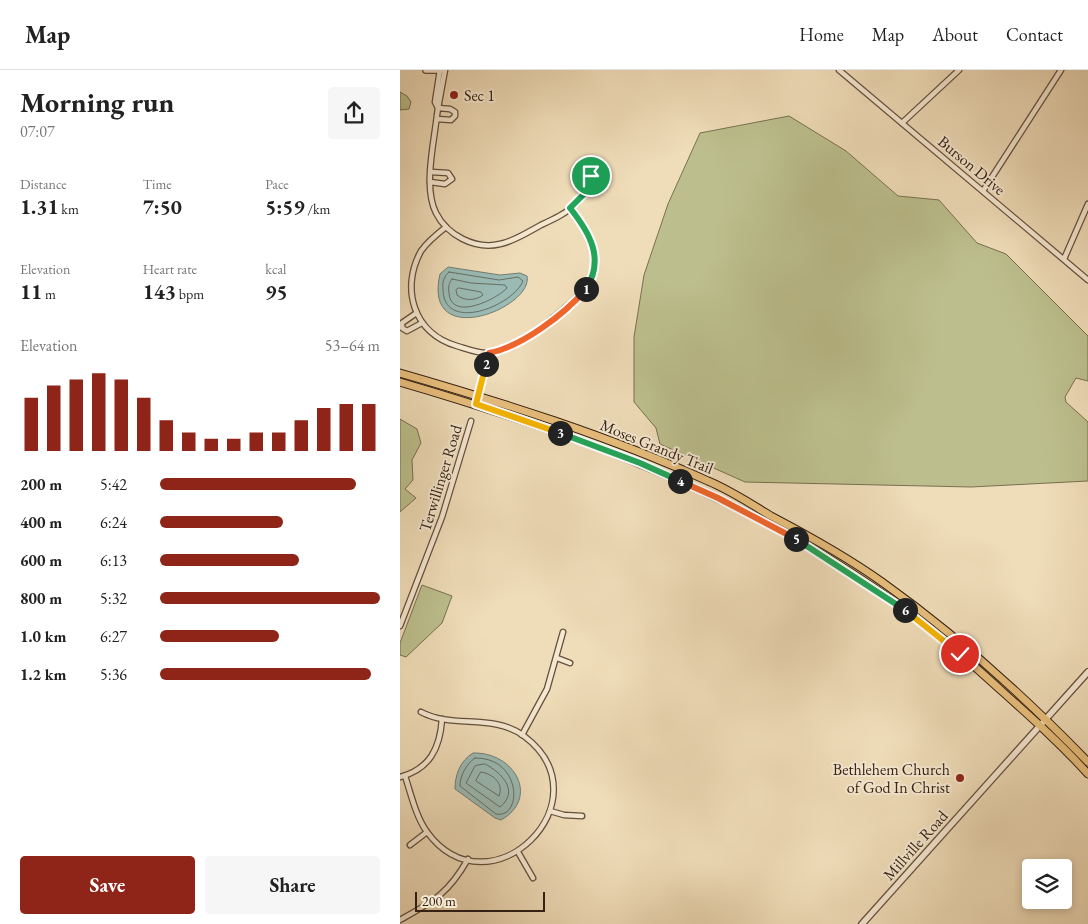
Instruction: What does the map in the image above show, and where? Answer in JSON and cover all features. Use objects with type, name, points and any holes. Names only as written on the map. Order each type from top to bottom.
[{"type":"main road","name":"Moses Grandy Trail","points":[[400,373],[478,396],[620,444],[710,482],[802,532],[882,582],[946,633],[1046,719],[1088,762]]},
{"type":"main road","name":"Moses Grandy Trail","points":[[400,382],[476,404],[640,463],[718,498],[793,537],[905,609],[960,654],[1040,726],[1088,774]]},
{"type":"street","points":[[426,70],[442,70],[436,102],[438,108],[430,182],[431,198],[435,212],[446,227],[465,241],[480,245],[500,244],[518,238],[570,208],[584,194],[591,176]]},
{"type":"street","name":"Burson Drive","points":[[838,70],[1088,280]]},
{"type":"street","points":[[902,123],[960,70]]},
{"type":"street","points":[[983,191],[1061,70]]},
{"type":"street","points":[[437,119],[451,120],[455,114],[452,110],[438,108]]},
{"type":"street","points":[[430,182],[445,184],[452,179],[448,173],[431,172]]},
{"type":"street","points":[[1064,259],[1088,204]]},
{"type":"street","points":[[446,227],[424,246],[414,264],[409,291],[414,314],[420,324],[440,340],[489,353],[509,348],[528,338],[573,302],[589,284],[595,264],[594,246],[586,230],[570,208]]},
{"type":"street","points":[[414,314],[402,323],[402,328],[407,331],[420,324]]},
{"type":"street","points":[[476,404],[489,353]]},
{"type":"street","name":"Terwillinger Road","points":[[400,626],[442,517],[471,421]]},
{"type":"street","points":[[522,735],[542,702],[563,632]]},
{"type":"street","points":[[556,658],[570,662]]},
{"type":"street","name":"Millville Road","points":[[862,924],[1088,672]]},
{"type":"street","points":[[421,712],[442,719],[498,724],[522,735],[536,746],[548,767],[553,792],[550,811],[543,827],[533,840],[518,852],[498,860],[468,859],[445,850],[427,832],[403,776],[421,768],[435,753],[441,735],[442,719]]},
{"type":"street","points":[[550,811],[564,815],[582,816]]},
{"type":"street","points":[[410,844],[427,832]]},
{"type":"street","points":[[518,852],[533,878]]},
{"type":"street","points":[[400,920],[445,892],[459,876],[468,859]]},
{"type":"green space","points":[[400,92],[407,96],[411,102],[409,109],[400,110]]},
{"type":"green space","points":[[789,116],[846,151],[898,196],[939,200],[977,243],[1006,254],[1088,336],[1088,381],[1076,378],[1065,397],[1066,402],[1088,422],[1088,481],[971,487],[745,482],[660,444],[656,428],[634,402],[634,337],[644,275],[668,204],[700,133]]},
{"type":"green space","points":[[400,419],[417,429],[421,443],[412,460],[413,480],[405,489],[416,498],[400,512]]},
{"type":"green space","points":[[422,585],[452,596],[442,623],[406,657],[400,655],[400,643]]},
{"type":"water","points":[[448,267],[500,275],[520,273],[527,276],[525,288],[514,300],[498,310],[479,316],[461,317],[447,312],[439,298],[440,274]]},
{"type":"water","points":[[473,753],[488,755],[501,760],[511,768],[517,778],[520,789],[519,800],[513,811],[501,820],[495,818],[455,789],[459,769],[468,756]]},
{"type":"place","name":"Sec 1","points":[[454,95]]},
{"type":"place","name":"Bethlehem Church of God In Christ","points":[[960,778]]},
{"type":"route","points":[[591,176],[584,194],[570,208],[586,230],[594,246],[595,264],[589,284],[579,298],[528,338],[515,346],[489,353],[476,404],[525,420],[640,463],[718,498],[793,537],[855,576],[905,609],[960,654]]}]
